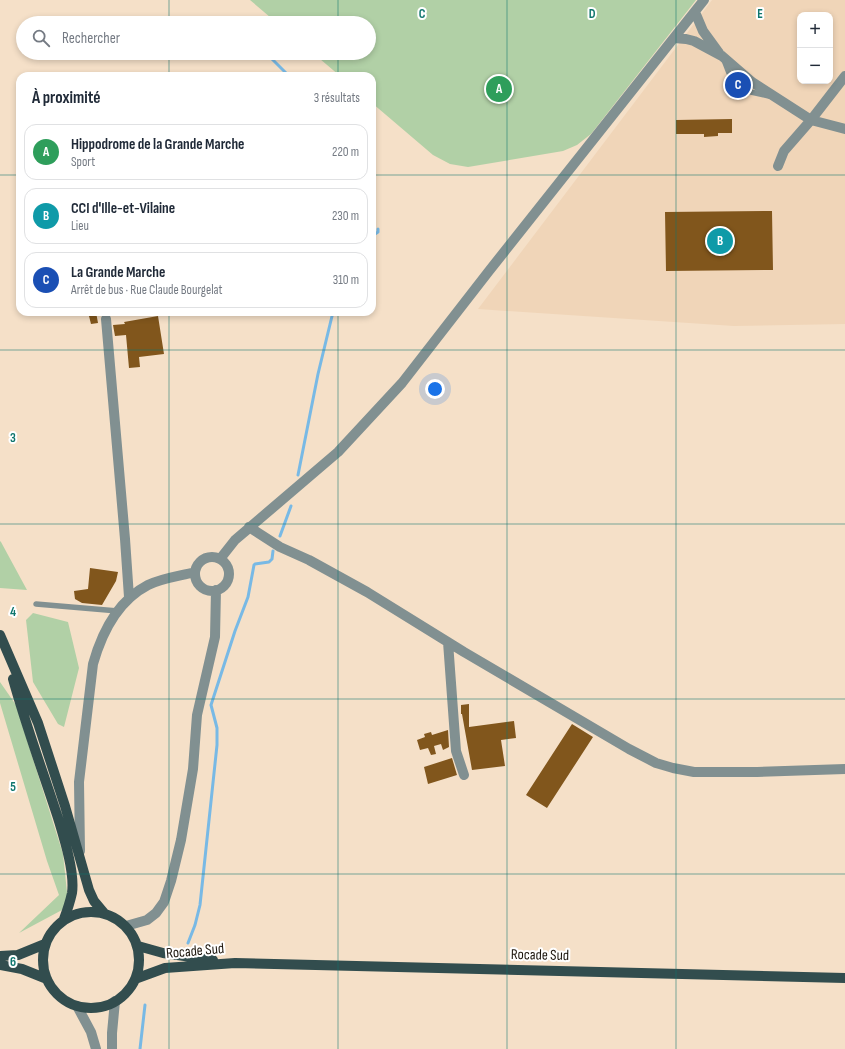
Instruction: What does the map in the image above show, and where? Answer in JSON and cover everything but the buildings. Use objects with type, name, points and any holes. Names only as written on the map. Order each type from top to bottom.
[{"type":"main road","points":[[2,638],[38,723],[66,806],[89,890],[94,901],[104,913]]},
{"type":"main road","points":[[2,638],[20,703],[64,839],[70,867],[72,892],[64,919]]},
{"type":"main road","points":[[91,911],[104,913],[116,918],[126,926],[138,946],[139,963],[135,979],[127,992],[115,1001],[103,1006],[90,1008],[77,1006],[59,996],[52,988],[43,968],[45,944],[56,926],[64,919],[77,913],[91,911]]},
{"type":"main road","points":[[0,956],[18,955],[45,944]]},
{"type":"main road","name":"Rocade Sud","points":[[138,946],[163,953],[235,963]]},
{"type":"main road","name":"Rocade Sud","points":[[135,979],[165,968],[235,963],[845,978]]},
{"type":"main road","points":[[0,965],[22,969],[47,979]]},
{"type":"street","points":[[220,559],[235,540],[249,527],[338,452],[402,383],[704,0]]},
{"type":"street","points":[[695,12],[703,31],[722,56],[752,82],[812,120],[845,129]]},
{"type":"street","points":[[674,38],[694,41],[722,56]]},
{"type":"street","points":[[778,166],[784,151],[812,120],[845,76]]},
{"type":"street","points":[[106,319],[129,597]]},
{"type":"street","points":[[249,527],[280,546],[367,592],[448,642],[629,749],[656,763],[694,772],[757,772],[845,769]]},
{"type":"street","points":[[215,557],[220,559],[227,566],[228,578],[226,583],[222,588],[216,590],[204,589],[198,583],[195,572],[199,563],[206,558],[215,557]]},
{"type":"street","points":[[80,859],[79,782],[93,664],[107,625],[129,597],[148,585],[171,577],[195,572]]},
{"type":"street","points":[[126,926],[147,920],[156,913],[164,902],[171,881],[181,840],[193,769],[197,715],[215,637],[216,590]]},
{"type":"street","points":[[448,642],[456,751],[464,775]]},
{"type":"street","points":[[112,1049],[115,1001]]},
{"type":"street","points":[[77,1006],[91,1032],[96,1049]]},
{"type":"lane","points":[[36,604],[118,611]]},
{"type":"shaded area","points":[[712,0],[845,0],[845,324],[734,326],[478,309]]},
{"type":"green space","points":[[250,0],[696,0],[591,134],[577,145],[563,151],[468,167],[450,164],[433,155],[376,106],[376,72],[335,72],[321,60],[376,60],[376,16],[269,16]]},
{"type":"green space","points":[[0,541],[1,542],[27,590],[0,588]]},
{"type":"green space","points":[[33,613],[68,622],[79,668],[64,727],[58,724],[33,682],[26,620]]},
{"type":"green space","points":[[0,682],[16,705],[63,854],[68,902],[62,910],[19,933],[59,895],[47,861],[0,703]]},
{"type":"waterway","points":[[273,60],[285,72]]},
{"type":"waterway","points":[[376,233],[378,232],[378,229]]},
{"type":"waterway","points":[[298,475],[318,374],[332,316]]},
{"type":"waterway","points":[[280,536],[291,506]]},
{"type":"waterway","points":[[188,943],[195,925],[200,905],[217,745],[217,728],[211,705],[235,631],[248,597],[254,565],[269,562],[272,559],[273,551]]},
{"type":"waterway","points":[[140,1049],[145,1005]]},
{"type":"place","name":"La Grande Marche","points":[[738,85]]},
{"type":"place","name":"Hippodrome de la Grande Marche","points":[[499,89]]},
{"type":"place","name":"CCI d'Ille-et-Vilaine","points":[[720,241]]}]
